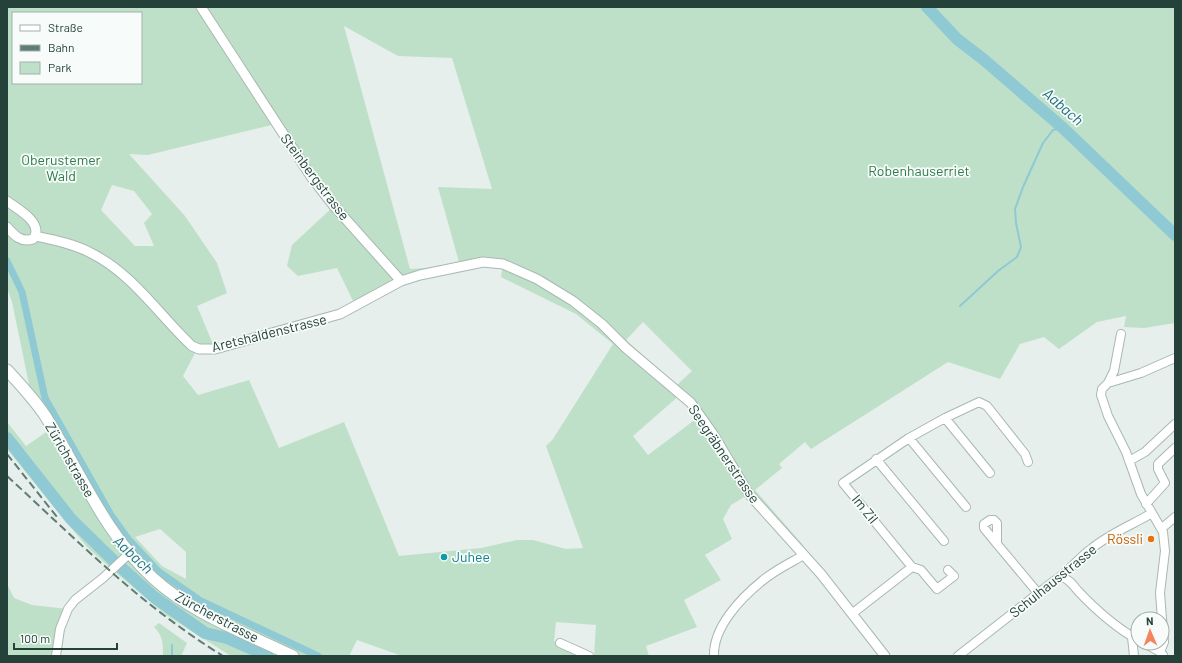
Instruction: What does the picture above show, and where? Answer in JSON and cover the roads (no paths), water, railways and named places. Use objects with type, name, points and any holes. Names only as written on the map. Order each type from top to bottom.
[{"type":"main road","name":"Zürichstrasse","points":[[7,370],[43,414],[126,557]]},
{"type":"main road","name":"Zürcherstrasse","points":[[126,557],[187,604],[293,656]]},
{"type":"street","name":"Steinbergstrasse","points":[[201,7],[312,178],[334,206],[401,281]]},
{"type":"street","points":[[7,201],[35,224],[37,230],[36,236]]},
{"type":"street","name":"Aretshaldenstrasse","points":[[7,227],[18,238],[23,240],[32,239],[36,236],[75,246],[104,260],[140,289],[192,346],[200,349],[216,349],[340,314],[401,281]]},
{"type":"street","name":"Seegräbnerstrasse","points":[[401,281],[420,275],[492,262],[519,269],[573,302],[602,324],[626,348],[691,403],[713,434],[749,494],[804,555],[853,613],[883,655]]},
{"type":"street","points":[[1122,334],[1114,371],[1108,383],[1102,389],[1102,399],[1129,460],[1138,487],[1146,504],[1162,528],[1165,546],[1160,586],[1162,611]]},
{"type":"street","points":[[1108,383],[1141,373],[1175,358]]},
{"type":"street","name":"Im Zil","points":[[948,570],[954,576],[937,589],[921,570],[912,567],[843,483],[909,438],[976,403],[984,404],[1026,454],[1028,462]]},
{"type":"street","points":[[945,418],[990,473]]},
{"type":"street","points":[[1129,460],[1145,452],[1175,424]]},
{"type":"street","points":[[909,438],[966,507]]},
{"type":"street","points":[[1146,504],[1165,482],[1158,469],[1158,464],[1175,448]]},
{"type":"street","points":[[876,460],[944,541]]},
{"type":"street","name":"Schulhausstrasse","points":[[958,656],[1038,593],[1062,577],[1066,571],[1096,545],[1152,513]]},
{"type":"street","points":[[1162,528],[1175,517]]},
{"type":"street","points":[[997,544],[1038,593]]},
{"type":"street","points":[[714,656],[716,640],[719,632],[736,607],[763,580],[804,555]]},
{"type":"street","points":[[56,656],[60,629],[68,609],[75,600],[114,569],[126,557]]},
{"type":"street","points":[[853,613],[912,567]]},
{"type":"street","points":[[1062,577],[1071,583],[1104,617],[1130,635]]},
{"type":"street","points":[[560,643],[589,656]]},
{"type":"waterway","name":"Aabach","points":[[927,7],[957,39],[983,59],[1063,128],[1175,235]]},
{"type":"waterway","points":[[960,306],[998,271],[1017,257],[1021,247],[1015,209],[1023,187],[1043,143],[1053,130],[1063,128]]},
{"type":"waterway","points":[[7,261],[22,292],[45,398],[111,515],[129,540],[158,571],[201,601],[318,656]]},
{"type":"waterway","name":"Aabach","points":[[7,438],[71,519],[115,562],[154,597],[205,633],[227,638],[268,656]]},
{"type":"waterway","points":[[172,645],[172,656]]},
{"type":"railway","points":[[7,454],[57,517]]},
{"type":"railway","points":[[7,476],[137,594],[193,636],[223,656]]},
{"type":"place","name":"Rössli","points":[[1151,539]]},
{"type":"place","name":"Juhee","points":[[444,557]]},
{"type":"park label","name":"Oberustemer Wald","points":[[61,168]]},
{"type":"park label","name":"Robenhauserriet","points":[[919,171]]}]
